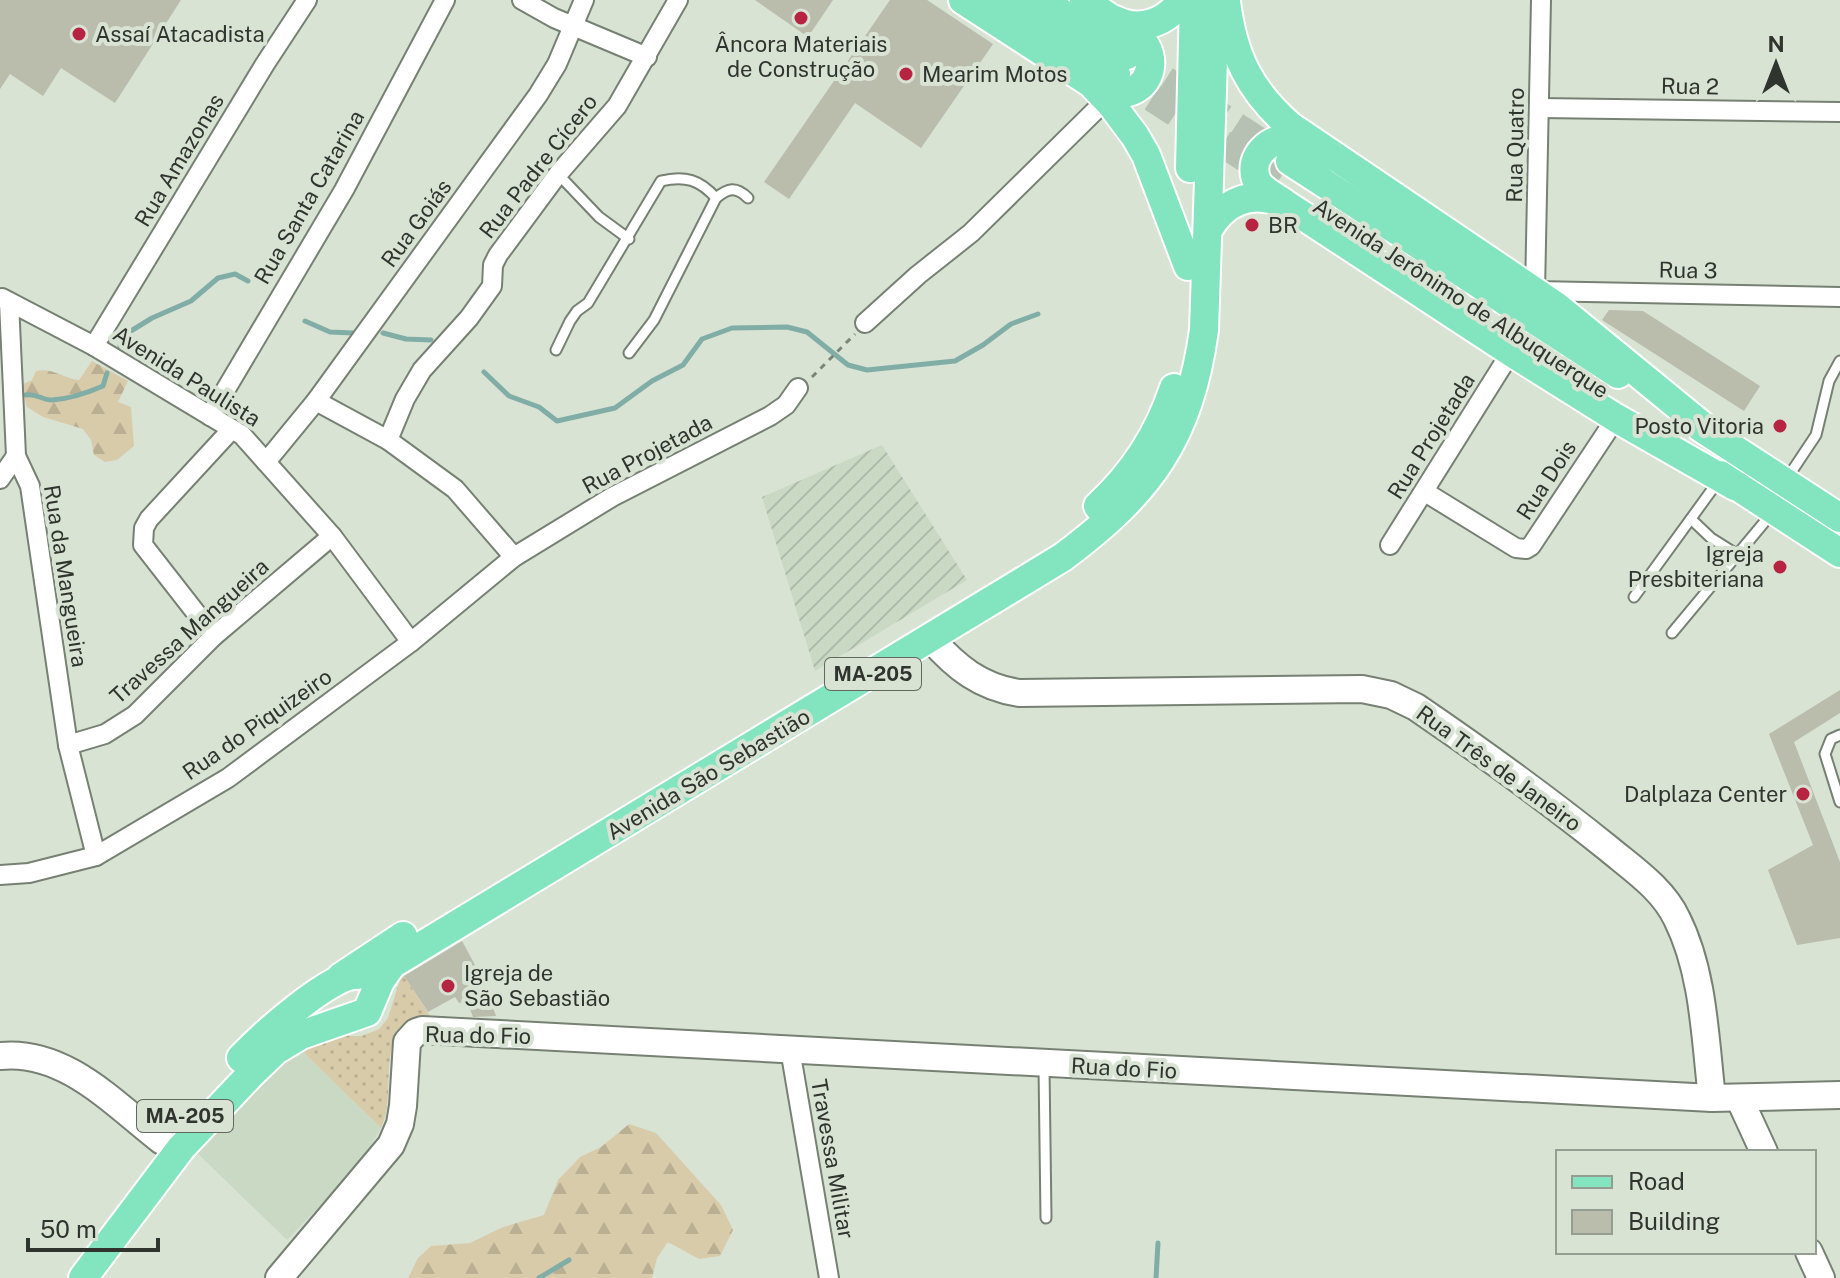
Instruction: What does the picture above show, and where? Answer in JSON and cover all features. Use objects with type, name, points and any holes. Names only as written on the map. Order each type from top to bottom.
[{"type":"main road","points":[[963,0],[1110,78]]},
{"type":"main road","points":[[1001,0],[1110,78]]},
{"type":"main road","points":[[1041,0],[1110,78],[1122,117],[1146,155],[1188,266]]},
{"type":"main road","points":[[1084,0],[1147,47],[1151,57],[1149,73],[1138,88],[1123,93],[1111,92],[1110,78]]},
{"type":"main road","points":[[1114,20],[1135,25],[1152,24],[1168,16],[1182,0]]},
{"type":"main road","name":"Avenida São Sebastião","points":[[61,1278],[162,1141],[246,1052],[283,1018],[431,919],[919,628],[1053,543],[1111,494],[1156,432],[1182,364],[1187,330],[1194,0]]},
{"type":"main road","name":"Avenida São Sebastião","points":[[364,1009],[384,974],[400,959],[1063,557],[1114,518],[1139,492],[1159,465],[1186,412],[1199,365],[1204,330],[1215,0]]},
{"type":"main road","points":[[1226,0],[1237,55],[1252,84],[1290,126],[1580,323],[1716,437]]},
{"type":"main road","points":[[1334,157],[1291,139],[1279,140],[1265,147],[1257,159],[1256,178],[1262,187],[1284,182],[1511,352],[1616,418],[1728,482]]},
{"type":"main road","points":[[1208,230],[1220,212],[1238,200],[1263,197],[1284,182]]},
{"type":"main road","name":"Avenida Jerônimo de Albuquerque","points":[[1284,182],[1716,437],[1839,514]]},
{"type":"main road","name":"Avenida Jerônimo de Albuquerque","points":[[1284,182],[1616,398],[1728,482],[1840,553]]},
{"type":"main road","points":[[338,979],[330,993],[332,1006],[341,1016],[364,1009]]},
{"type":"main road","name":"MA-205","points":[[83,1278],[181,1148],[276,1050],[301,1035],[364,1009]]},
{"type":"street","name":"Rua Amazonas","points":[[94,346],[307,0]]},
{"type":"street","name":"Rua Santa Catarina","points":[[210,416],[344,190],[445,0]]},
{"type":"street","points":[[522,0],[554,18],[575,24],[647,57]]},
{"type":"street","name":"Rua Goiás","points":[[266,462],[316,401],[538,95],[557,64],[584,0]]},
{"type":"street","name":"Rua Padre Cícero","points":[[388,440],[405,399],[422,370],[469,318],[492,286],[493,265],[498,255],[558,174],[617,106],[678,0]]},
{"type":"street","name":"Rua Quatro","points":[[1535,291],[1541,0]]},
{"type":"street","points":[[859,329],[918,275],[971,233],[1110,78]]},
{"type":"street","name":"Rua 2","points":[[1540,108],[1840,112]]},
{"type":"street","name":"Rua 3","points":[[1535,291],[1840,297]]},
{"type":"street","name":"Avenida Paulista","points":[[5,299],[94,346],[249,441],[332,536],[411,642]]},
{"type":"street","name":"Rua da Mangueira","points":[[5,299],[16,456],[30,486],[68,745],[96,856]]},
{"type":"street","name":"Rua Projetada","points":[[1390,545],[1511,352]]},
{"type":"street","name":"Rua Projetada","points":[[514,557],[612,497],[770,416],[786,405],[798,388]]},
{"type":"street","points":[[316,401],[388,440],[455,489],[514,557]]},
{"type":"street","name":"Rua Dois","points":[[1425,492],[1516,548],[1526,549],[1531,546],[1616,418]]},
{"type":"street","points":[[214,636],[143,545],[141,538],[149,519],[232,429]]},
{"type":"street","points":[[0,479],[16,456]]},
{"type":"street","name":"Travessa Mangueira","points":[[68,745],[105,734],[135,715],[214,636],[332,536]]},
{"type":"street","name":"Rua do Piquizeiro","points":[[0,875],[29,873],[96,856],[228,778],[411,642],[514,557]]},
{"type":"street","name":"Rua Três de Janeiro","points":[[931,639],[964,672],[993,686],[1019,693],[1362,689],[1391,695],[1416,707],[1572,820],[1649,882],[1676,916],[1692,956],[1712,1098]]},
{"type":"street","name":"Rua do Fio","points":[[279,1278],[391,1145],[400,1124],[406,1049],[410,1037],[422,1030],[1740,1100],[1840,1095]]},
{"type":"street","name":"Travessa Militar","points":[[790,1049],[829,1278]]},
{"type":"street","points":[[0,1056],[36,1057],[59,1065],[87,1082],[162,1141]]},
{"type":"street","points":[[1740,1100],[1763,1150]]},
{"type":"street","points":[[1810,1254],[1821,1278]]},
{"type":"lane","points":[[558,174],[599,217],[629,239]]},
{"type":"lane","points":[[556,350],[570,321],[588,303],[629,239],[661,181],[690,178],[705,186],[716,198]]},
{"type":"lane","points":[[629,353],[654,320],[716,198],[733,188],[748,198]]},
{"type":"lane","points":[[1785,482],[1816,435],[1829,381],[1840,361]]},
{"type":"lane","points":[[1634,597],[1691,519],[1728,482]]},
{"type":"lane","points":[[1672,633],[1774,510]]},
{"type":"lane","points":[[1691,519],[1711,538],[1738,555]]},
{"type":"lane","points":[[1840,735],[1831,739],[1825,754],[1840,802]]},
{"type":"lane","points":[[1044,1064],[1046,1218]]},
{"type":"path","points":[[814,375],[859,329]]},
{"type":"shaded area","points":[[882,445],[967,580],[815,671],[762,497]]},
{"type":"shaded area","points":[[299,1048],[381,1128],[359,1165],[287,1240],[194,1150]]},
{"type":"green space","points":[[92,361],[128,381],[118,402],[131,407],[134,446],[117,460],[105,462],[94,455],[91,440],[83,429],[43,417],[27,407],[21,385],[32,380],[36,371],[42,370],[79,380]]},
{"type":"green space","points":[[402,973],[432,1019],[408,1023],[393,1045],[388,1102],[381,1128],[299,1048],[325,1036],[362,1036],[379,1029],[388,1018]]},
{"type":"green space","points":[[629,1124],[656,1133],[721,1205],[733,1230],[720,1256],[699,1259],[668,1242],[657,1258],[652,1278],[408,1278],[418,1258],[431,1246],[470,1243],[503,1227],[544,1215],[558,1180],[580,1157],[601,1147]]},
{"type":"building","name":"Assaí Atacadista","points":[[0,0],[181,0],[115,103],[61,68],[43,96],[10,74],[0,89]]},
{"type":"building","name":"Âncora Materiais de Construção","points":[[755,0],[833,0],[808,37]]},
{"type":"building","name":"Mearim Motos","points":[[890,0],[927,0],[993,44],[921,148],[855,103],[789,199],[764,182]]},
{"type":"building","points":[[1609,310],[1643,311],[1760,386],[1744,411],[1602,320]]},
{"type":"building","name":"Dalplaza Center","points":[[1840,690],[1840,713],[1794,742],[1840,862],[1840,938],[1797,945],[1768,870],[1813,845],[1769,734]]},
{"type":"building","name":"Igreja de São Sebastião","points":[[462,941],[481,976],[496,1016],[473,1017],[467,1001],[459,1003],[455,997],[428,1012],[404,976]]},
{"type":"waterway","points":[[120,346],[126,334],[152,318],[191,301],[218,278],[235,274],[248,281]]},
{"type":"waterway","points":[[484,372],[509,396],[539,407],[557,421],[615,408],[652,381],[683,365],[702,339],[732,328],[787,327],[807,332],[848,365],[867,370],[955,361],[1011,324],[1038,314]]},
{"type":"waterway","points":[[305,321],[330,332],[353,333]]},
{"type":"waterway","points":[[383,333],[406,339],[431,340]]},
{"type":"waterway","points":[[26,395],[52,400],[78,395],[103,386],[107,373]]},
{"type":"waterway","points":[[1156,1278],[1158,1243]]},
{"type":"waterway","points":[[539,1278],[569,1260]]},
{"type":"tunnel","points":[[1130,57],[1286,159]]},
{"type":"tunnel","points":[[1117,75],[1279,180]]},
{"type":"place","name":"Âncora Materiais de Construção","points":[[801,18]]},
{"type":"place","name":"Assaí Atacadista","points":[[79,34]]},
{"type":"place","name":"Mearim Motos","points":[[906,74]]},
{"type":"place","name":"BR","points":[[1252,225]]},
{"type":"place","name":"Posto Vitoria","points":[[1780,426]]},
{"type":"place","name":"Igreja Presbiteriana","points":[[1780,567]]},
{"type":"place","name":"Dalplaza Center","points":[[1803,794]]},
{"type":"place","name":"Igreja de São Sebastião","points":[[448,986]]}]
